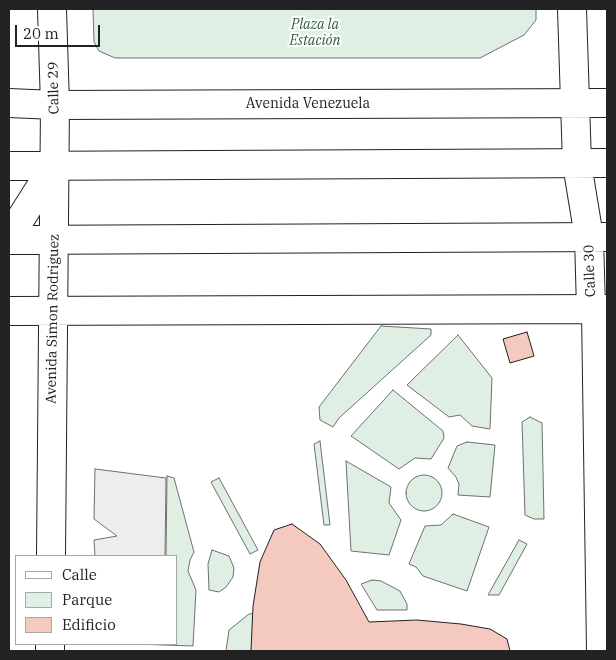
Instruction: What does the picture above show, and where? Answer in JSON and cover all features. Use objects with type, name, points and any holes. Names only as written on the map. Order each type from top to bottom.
[{"type":"street","name":"Calle 29","points":[[52,9],[55,105],[54,166]]},
{"type":"street","name":"Calle 30","points":[[572,9],[577,164],[598,237],[599,309],[596,311],[602,651]]},
{"type":"street","name":"Avenida Venezuela","points":[[9,103],[55,105],[607,103]]},
{"type":"street","points":[[9,166],[607,163]]},
{"type":"street","points":[[54,166],[9,238],[54,240],[598,237]]},
{"type":"street","name":"Avenida Simon Rodriguez","points":[[51,555],[51,310],[54,240],[54,166]]},
{"type":"street","points":[[9,311],[599,309]]},
{"type":"green space","name":"Plaza la Estación","points":[[93,9],[536,9],[536,20],[524,35],[480,58],[115,58],[99,51],[94,42]]},
{"type":"green space","points":[[381,326],[431,329],[431,335],[339,418],[333,427],[320,420],[319,407]]},
{"type":"green space","points":[[458,335],[492,378],[490,429],[472,426],[460,415],[449,417],[407,385]]},
{"type":"green space","points":[[393,390],[443,431],[444,438],[431,459],[415,458],[399,469],[351,436]]},
{"type":"green space","points":[[530,417],[542,423],[544,519],[534,519],[525,515],[522,422]]},
{"type":"green space","points":[[320,441],[330,525],[324,525],[314,444]]},
{"type":"green space","points":[[467,442],[495,445],[490,497],[458,495],[459,484],[448,468],[457,446]]},
{"type":"green space","points":[[346,461],[391,487],[389,503],[401,520],[389,555],[351,551]]},
{"type":"green space","points":[[424,475],[437,480],[442,493],[437,506],[424,511],[411,506],[406,493],[411,480]]},
{"type":"green space","points":[[167,476],[174,478],[194,552],[188,571],[196,590],[193,646],[164,645],[178,645],[178,555],[166,555]]},
{"type":"green space","points":[[219,478],[258,550],[250,554],[211,482]]},
{"type":"green space","points":[[453,514],[489,527],[467,591],[423,576],[416,567],[409,564],[425,526],[441,525]]},
{"type":"green space","points":[[519,540],[527,544],[499,595],[488,595]]},
{"type":"green space","points":[[212,550],[229,556],[234,568],[233,577],[226,587],[219,592],[209,590],[208,564]]},
{"type":"green space","points":[[372,580],[381,581],[400,591],[407,604],[407,610],[377,610],[361,584]]},
{"type":"green space","points":[[258,613],[259,649],[256,651],[226,651],[229,630],[249,614]]},
{"type":"shaded area","points":[[95,469],[166,478],[165,555],[95,555],[94,540],[117,536],[94,519]]},
{"type":"building","points":[[527,332],[534,356],[510,363],[503,339]]},
{"type":"building","points":[[292,524],[320,544],[346,580],[369,622],[417,620],[490,629],[507,639],[510,651],[251,651],[253,606],[260,562],[274,530]]}]
